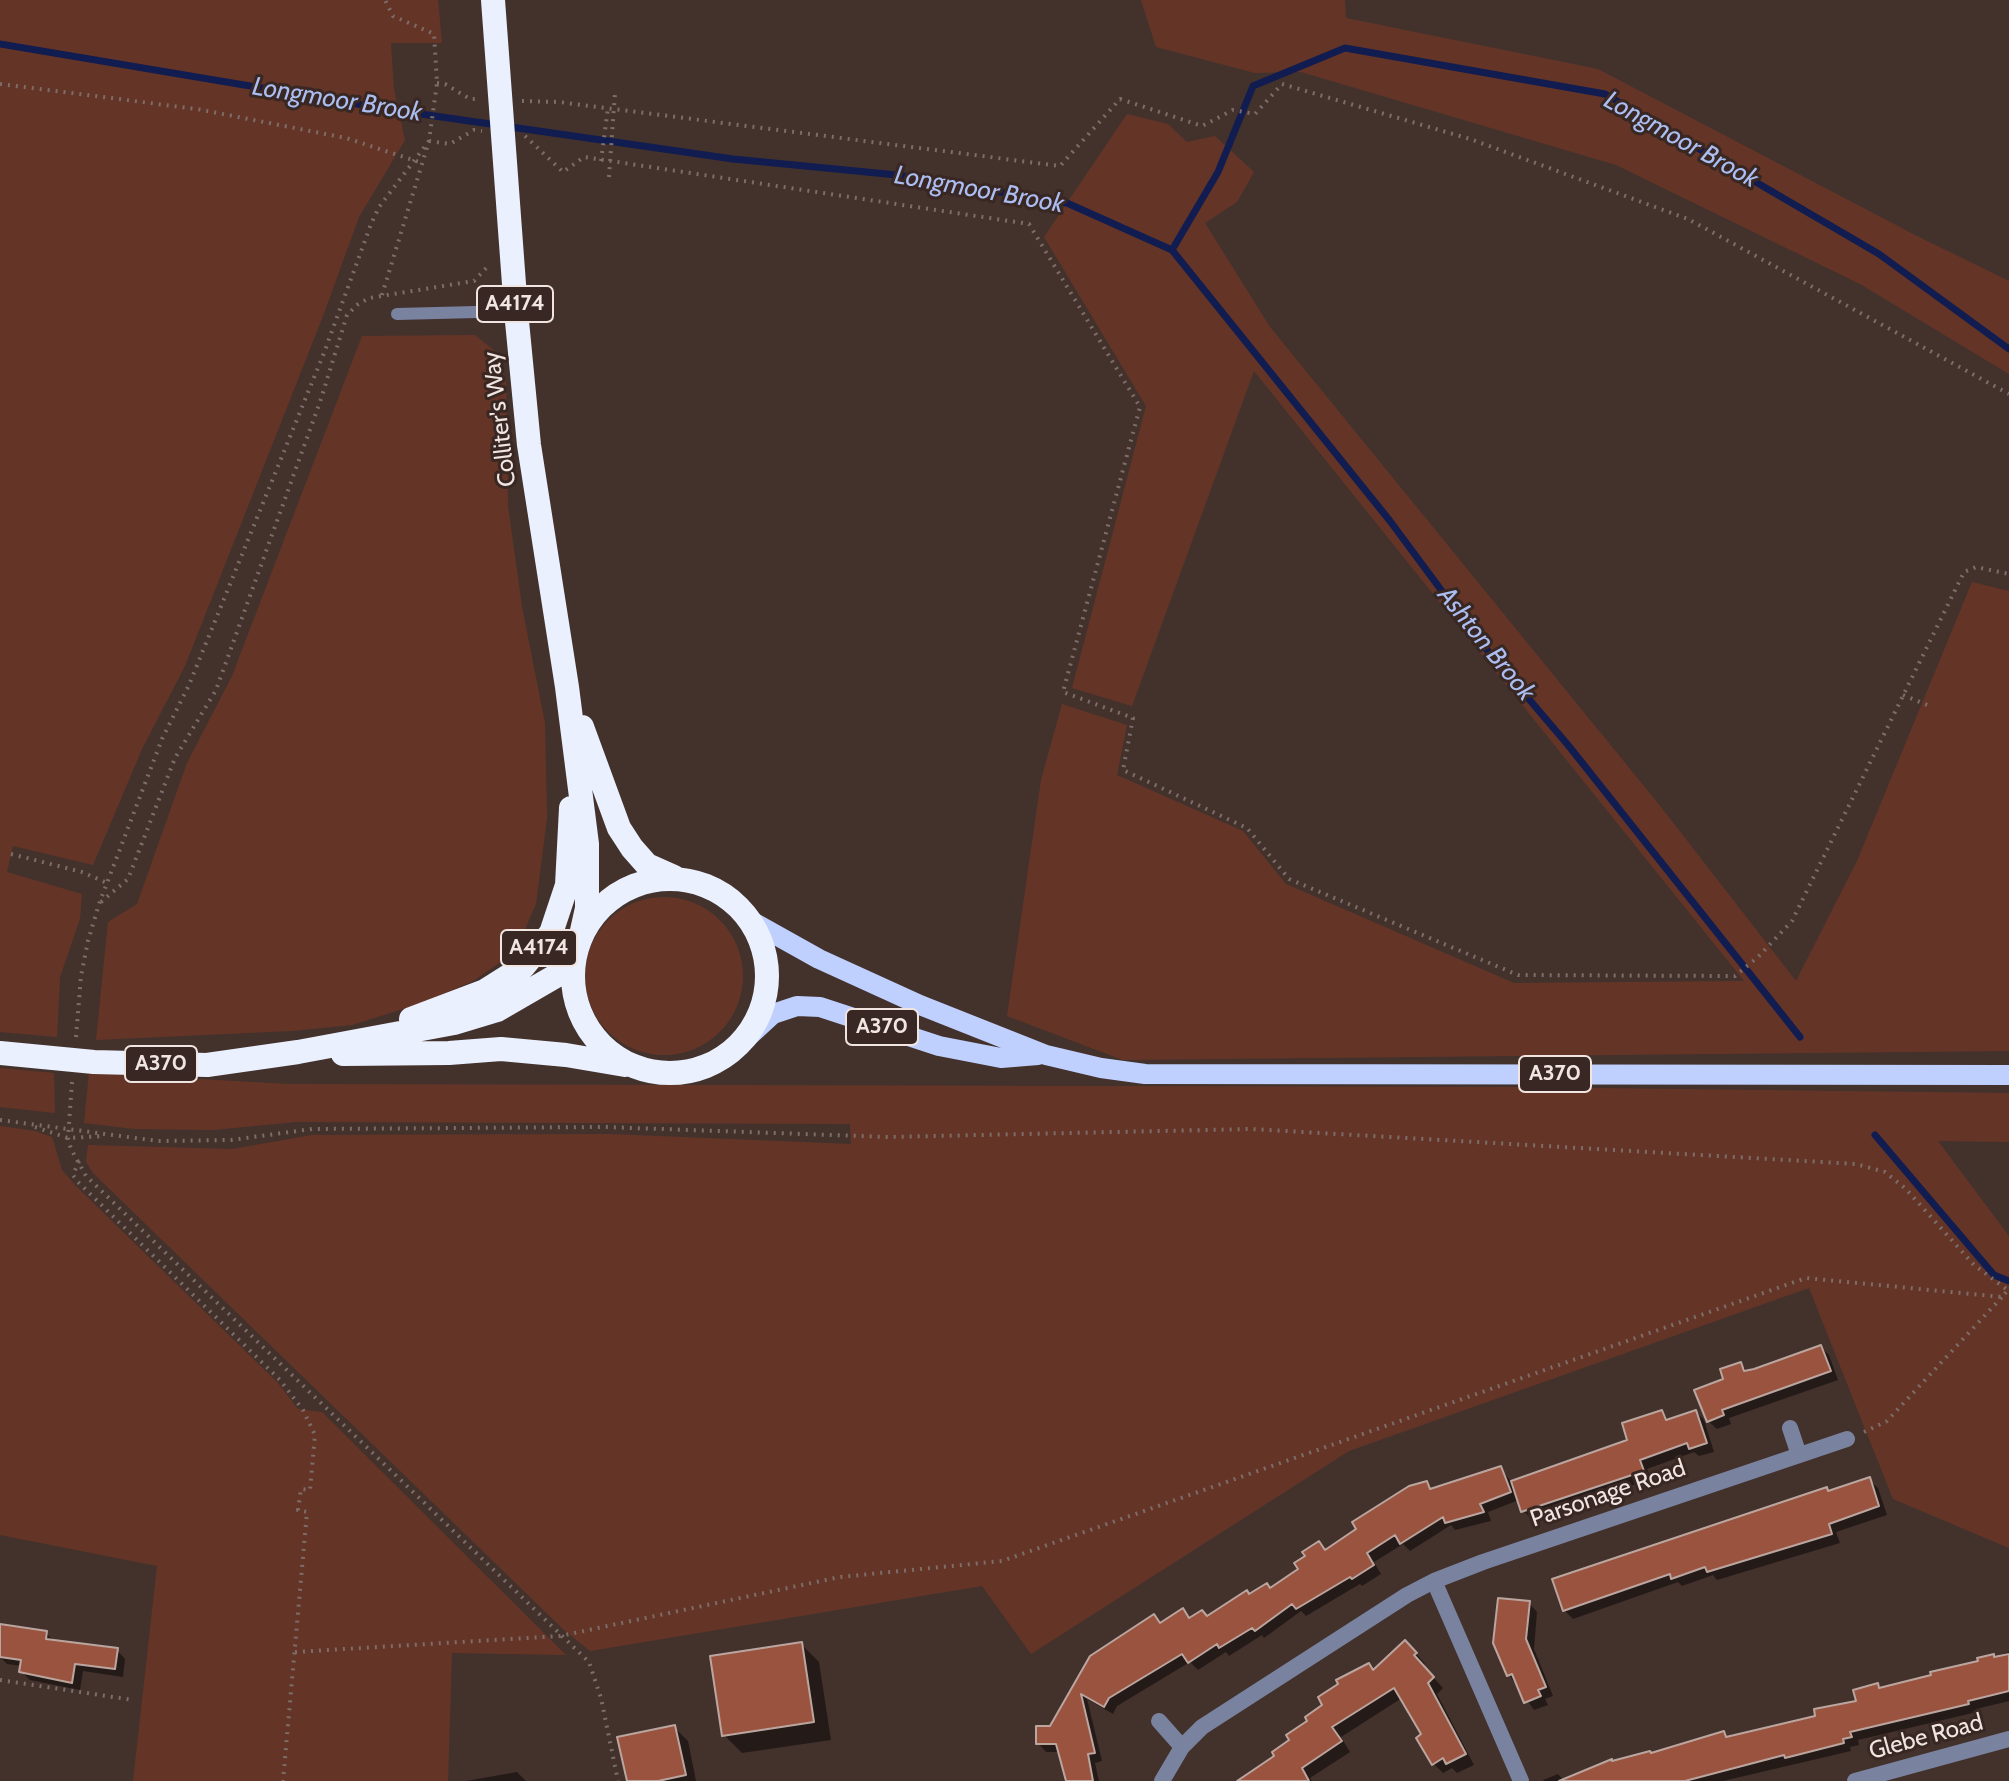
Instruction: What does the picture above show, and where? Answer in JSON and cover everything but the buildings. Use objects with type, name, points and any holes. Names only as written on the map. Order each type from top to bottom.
[{"type":"highway","name":"Colliter's Way","points":[[493,0],[529,445],[567,687],[587,844],[587,908],[581,935]]},
{"type":"highway","name":"Colliter's Way","points":[[567,687],[619,828],[647,865],[677,878]]},
{"type":"highway","name":"A4174","points":[[298,1052],[425,1014],[485,991],[523,967],[551,933],[567,885],[571,813],[567,687]]},
{"type":"highway","points":[[677,878],[706,885],[719,892],[731,899],[751,921],[766,954],[767,989],[756,1023],[734,1050],[711,1065],[685,1073],[658,1073],[631,1066],[605,1049],[586,1025],[574,997],[573,966],[581,935],[597,910],[620,891],[648,880],[677,878]]},
{"type":"highway","name":"A370","points":[[0,1053],[94,1062],[207,1065],[298,1052],[454,1023],[497,1010],[573,966]]},
{"type":"highway","name":"A370","points":[[298,1052],[356,1054],[501,1049],[566,1055],[631,1066]]},
{"type":"main road","name":"A370","points":[[751,921],[857,977],[1046,1055],[1101,1068],[1145,1074],[2009,1075]]},
{"type":"main road","name":"A370","points":[[734,1050],[773,1014],[797,1006],[820,1007],[939,1046],[1001,1058],[1046,1055]]},
{"type":"street","points":[[1790,1428],[1799,1455]]},
{"type":"street","name":"Parsonage Road","points":[[1162,1781],[1182,1747],[1202,1727],[1407,1595],[1434,1581],[1847,1439]]},
{"type":"street","points":[[1434,1581],[1521,1781]]},
{"type":"street","points":[[1159,1721],[1182,1747]]},
{"type":"street","name":"Glebe Road","points":[[1855,1781],[2009,1739]]},
{"type":"lane","points":[[397,314],[516,311]]},
{"type":"path","points":[[382,295],[429,141],[437,83],[434,34],[393,16],[385,0]]},
{"type":"path","points":[[437,83],[445,84],[470,99],[485,99]]},
{"type":"path","points":[[0,84],[197,109],[346,138],[422,163]]},
{"type":"path","points":[[515,100],[611,108],[1060,166],[1120,99],[1202,126],[1233,110],[1255,114],[1282,84],[1470,139],[1688,219],[2009,394]]},
{"type":"path","points":[[601,159],[607,117],[615,93]]},
{"type":"path","points":[[609,177],[614,116],[611,108]]},
{"type":"path","points":[[429,141],[450,144],[474,130],[489,131]]},
{"type":"path","points":[[521,132],[563,172],[584,157],[611,160],[1029,224],[1140,407],[1063,692],[1133,718],[1123,770],[1247,828],[1289,879],[1518,975],[1735,976],[1792,921],[1964,572],[1976,567],[2009,574]]},
{"type":"path","points":[[81,976],[99,904],[162,739],[189,685],[324,353],[371,224],[379,207],[429,141]]},
{"type":"path","points":[[99,904],[128,879],[175,758],[216,690],[321,399],[347,315],[357,305],[382,295],[474,281],[490,265],[492,253]]},
{"type":"path","points":[[1903,695],[1930,706]]},
{"type":"path","points":[[11,854],[82,872],[107,883]]},
{"type":"path","points":[[69,1117],[67,1130],[71,1149],[86,1176],[589,1662],[601,1698],[618,1781]]},
{"type":"path","points":[[0,1120],[158,1141],[231,1140],[312,1129],[605,1127],[888,1137],[1251,1129],[1856,1164],[1885,1172],[1906,1189],[1974,1265],[2009,1290],[1887,1421],[1847,1439]]},
{"type":"path","points":[[25,1123],[68,1138],[111,1136]]},
{"type":"path","points":[[79,1161],[73,1175],[78,1182],[280,1380],[303,1410],[315,1435],[310,1490],[301,1489],[298,1510],[307,1512],[283,1781]]},
{"type":"path","points":[[295,1652],[560,1636],[840,1577],[1002,1561],[1806,1278],[2002,1297]]},
{"type":"path","points":[[0,1680],[133,1700]]},
{"type":"shaded area","points":[[0,0],[438,0],[442,43],[391,43],[394,90],[405,140],[359,217],[185,666],[142,749],[93,865],[13,846],[7,872],[82,894],[80,919],[60,977],[57,1037],[0,1032]]},
{"type":"shaded area","points":[[1141,0],[1345,0],[1346,18],[1598,69],[2009,281],[2009,374],[1860,284],[1616,165],[1301,72],[1255,73],[1156,47]]},
{"type":"shaded area","points":[[1127,114],[1168,124],[1187,142],[1215,136],[1254,172],[1237,202],[1205,223],[1270,327],[1661,807],[1796,981],[1857,861],[1972,582],[2009,591],[2009,1051],[1123,1060],[1007,1016],[1041,780],[1062,704],[1127,725],[1117,775],[1243,831],[1286,884],[1514,983],[1744,981],[1254,371],[1132,706],[1072,688],[1146,406],[1044,237]]},
{"type":"shaded area","points":[[475,335],[496,352],[506,380],[508,506],[522,607],[545,723],[547,818],[536,904],[515,952],[473,981],[425,1002],[352,1025],[292,1031],[96,1040],[108,922],[137,904],[187,763],[232,676],[362,336]]},
{"type":"shaded area","points":[[664,897],[694,903],[720,920],[737,946],[743,976],[737,1006],[720,1032],[694,1049],[664,1055],[634,1049],[608,1032],[591,1006],[585,976],[591,946],[608,920],[634,903]]},
{"type":"shaded area","points":[[0,1068],[54,1073],[55,1113],[0,1107]]},
{"type":"shaded area","points":[[89,1073],[289,1084],[1511,1087],[2009,1093],[2009,1142],[1938,1141],[2009,1236],[2009,1548],[1893,1499],[1809,1288],[1349,1451],[1031,1654],[982,1586],[590,1651],[564,1630],[93,1173],[86,1162],[88,1145],[232,1149],[312,1135],[609,1134],[851,1144],[850,1124],[297,1122],[213,1130],[134,1129],[84,1123]]},
{"type":"shaded area","points":[[0,1126],[52,1137],[62,1170],[75,1185],[278,1383],[298,1409],[322,1412],[566,1655],[452,1653],[448,1781],[133,1781],[157,1566],[0,1535]]},
{"type":"waterway","name":"Longmoor Brook","points":[[0,44],[393,110],[733,159],[897,175],[1067,203],[1172,250],[1218,172],[1253,86],[1345,48],[1605,94],[1879,254],[2009,349]]},
{"type":"waterway","name":"Ashton Brook","points":[[1172,250],[1390,521],[1476,637],[1568,745],[1800,1037]]},
{"type":"waterway","name":"Ashton Brook","points":[[1875,1135],[1994,1275],[2009,1281]]}]
